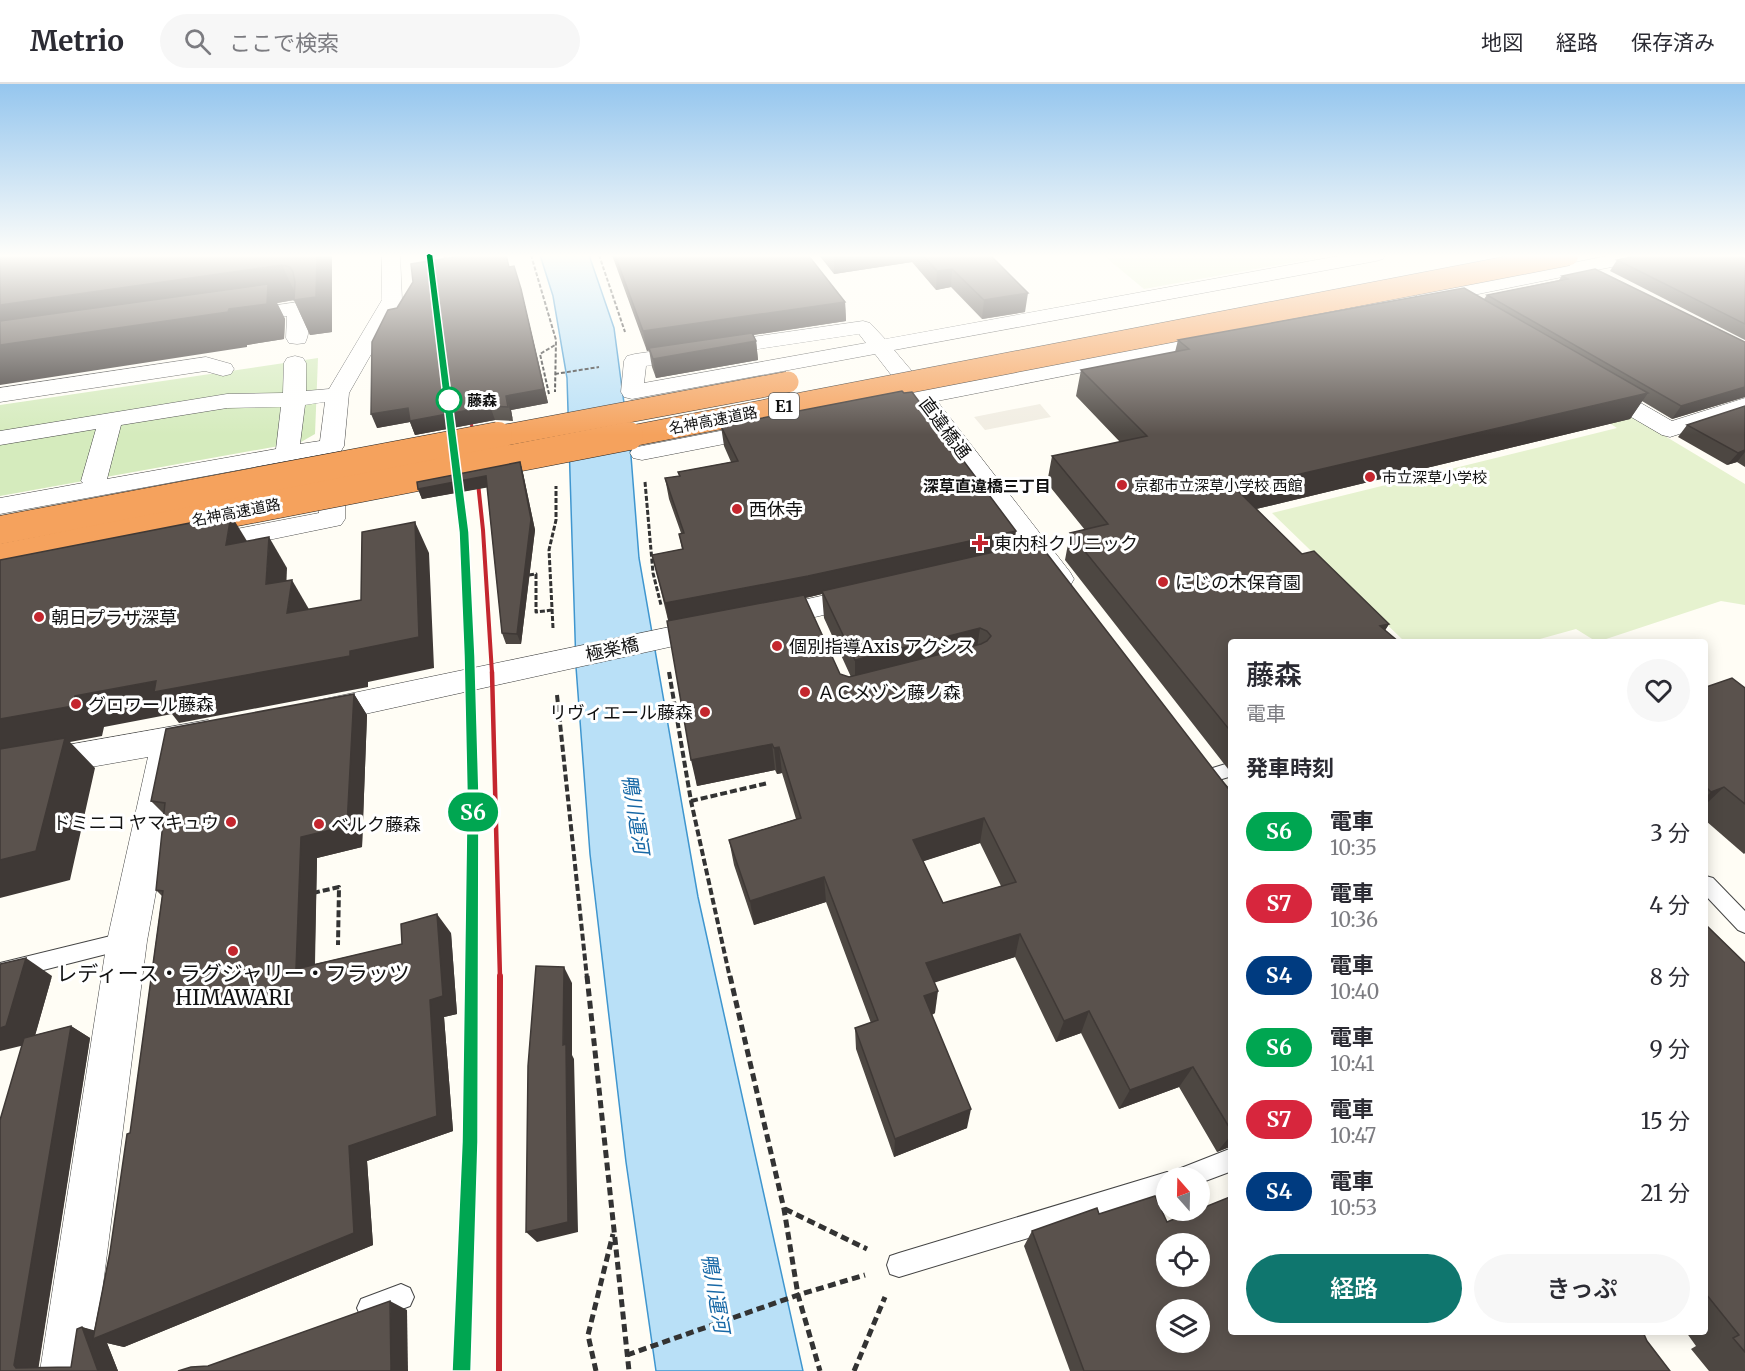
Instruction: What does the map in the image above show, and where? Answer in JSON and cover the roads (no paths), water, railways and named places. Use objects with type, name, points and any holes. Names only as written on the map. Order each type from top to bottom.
[{"type":"highway","name":"名神高速道路","points":[[0,530],[1144,315]]},
{"type":"highway","name":"名神高速道路","points":[[0,558],[1288,315]]},
{"type":"street","points":[[216,320],[250,315]]},
{"type":"street","points":[[297,338],[298,315]]},
{"type":"street","points":[[172,551],[332,519],[332,446],[338,393],[383,315]]},
{"type":"street","name":"直違橋通","points":[[854,315],[922,398],[1031,559],[1078,603]]},
{"type":"street","points":[[872,337],[632,392],[635,361],[872,337],[1050,315]]},
{"type":"street","points":[[642,453],[1341,315]]},
{"type":"street","points":[[287,447],[294,400],[295,363]]},
{"type":"street","points":[[0,395],[166,365],[206,364],[223,369]]},
{"type":"street","points":[[123,373],[138,386],[201,376],[242,390],[294,400]]},
{"type":"street","points":[[1581,377],[1670,430],[1738,413]]},
{"type":"street","points":[[256,381],[294,400]]},
{"type":"street","points":[[1,440],[24,392]]},
{"type":"street","points":[[1,440],[227,401],[294,400],[327,395]]},
{"type":"street","points":[[94,481],[111,420]]},
{"type":"street","points":[[0,506],[332,446]]},
{"type":"street","name":"極楽橋","points":[[288,717],[661,638],[813,614],[891,591]]},
{"type":"street","points":[[0,770],[233,728]]},
{"type":"street","points":[[66,1371],[127,941],[167,740]]},
{"type":"street","points":[[1212,767],[1226,798]]},
{"type":"lane","points":[[1708,886],[1745,924]]},
{"type":"lane","points":[[0,972],[127,941]]},
{"type":"lane","points":[[1210,1168],[1228,1161]]},
{"type":"lane","points":[[899,1265],[1156,1187]]},
{"type":"lane","points":[[346,1317],[401,1297]]},
{"type":"water","name":"鴨川運河","points":[[556,315],[610,315],[614,328],[631,456],[639,558],[698,897],[803,1371],[656,1371],[626,1162],[590,854],[576,667],[567,378]]},
{"type":"railway","points":[[470,409],[473,438]]},
{"type":"railway","points":[[450,412],[453,438]]},
{"type":"railway","points":[[453,436],[464,533],[469,673]]},
{"type":"railway","points":[[473,436],[483,530],[492,673]]},
{"type":"railway","points":[[469,672],[473,794],[471,978]]},
{"type":"railway","points":[[492,672],[500,978]]},
{"type":"railway","points":[[462,1371],[470,1142],[471,976]]},
{"type":"railway","points":[[499,1371],[500,978]]},
{"type":"train","name":"S6","points":[[438,315],[464,532],[470,656],[473,794],[470,1142],[462,1371]]},
{"type":"place","name":"藤森","points":[[449,400]]},
{"type":"place","name":"市立深草小学校","points":[[1370,477]]},
{"type":"place","name":"京都市立深草小学校 西館","points":[[1122,485]]},
{"type":"place","name":"西休寺","points":[[737,509]]},
{"type":"place","name":"東内科クリニック","points":[[980,543]]},
{"type":"place","name":"にじの木保育園","points":[[1163,582]]},
{"type":"place","name":"朝日プラザ深草","points":[[39,617]]},
{"type":"place","name":"個別指導Axis アクシス","points":[[777,646]]},
{"type":"place","name":"ＡＣメゾン藤ノ森","points":[[805,692]]},
{"type":"place","name":"グロワール藤森","points":[[76,704]]},
{"type":"place","name":"リヴィエール藤森","points":[[705,712]]},
{"type":"place","name":"ドミニコ ヤマキュウ","points":[[231,822]]},
{"type":"place","name":"ベルク藤森","points":[[319,824]]},
{"type":"place","name":"レディース・ラグジャリー・フラッツ HIMAWARI","points":[[233,951]]},
{"type":"district","name":"深草直違橋三丁目","points":[[987,486]]}]
